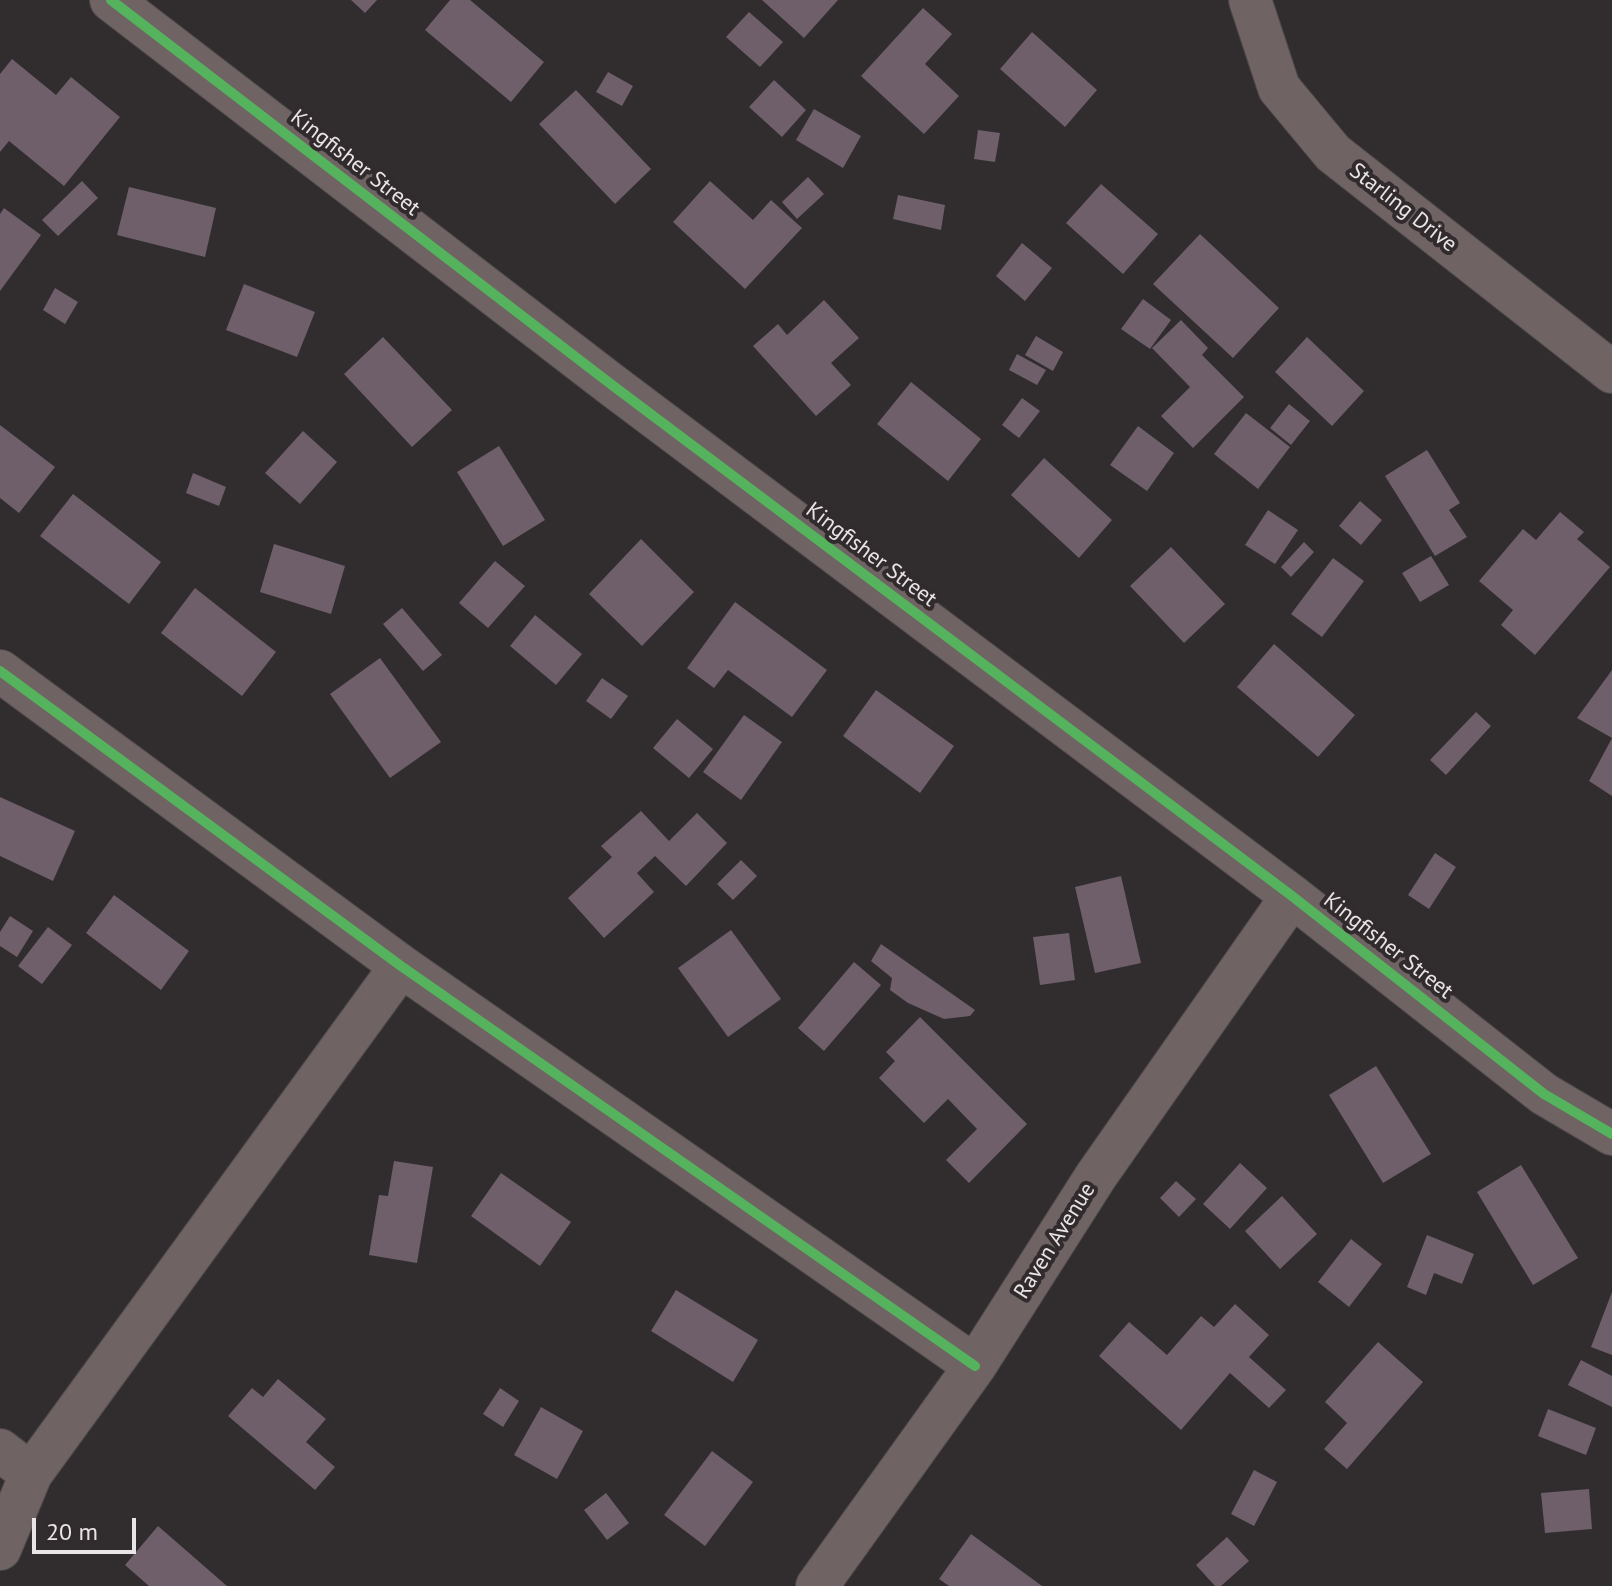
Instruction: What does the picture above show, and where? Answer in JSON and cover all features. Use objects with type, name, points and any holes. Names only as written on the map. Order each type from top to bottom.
[{"type":"street","name":"Kingfisher Street","points":[[111,0],[624,395],[1292,896],[1544,1094],[1612,1134]]},
{"type":"street","name":"Starling Drive","points":[[1250,0],[1279,88],[1333,153],[1612,372]]},
{"type":"street","points":[[0,671],[401,966],[975,1366]]},
{"type":"street","name":"Raven Avenue","points":[[817,1586],[975,1366],[1096,1176],[1292,896]]},
{"type":"street","points":[[0,1549],[16,1462],[401,966]]},
{"type":"building","points":[[351,0],[377,0],[365,13]]},
{"type":"building","points":[[450,0],[470,0],[544,62],[511,102],[425,30]]},
{"type":"building","points":[[762,0],[838,0],[804,38]]},
{"type":"building","points":[[923,8],[952,34],[925,64],[959,96],[924,134],[861,76]]},
{"type":"building","points":[[749,12],[783,42],[760,67],[726,37]]},
{"type":"building","points":[[1032,32],[1097,90],[1065,127],[1000,69]]},
{"type":"building","points":[[12,59],[56,95],[71,77],[120,117],[64,186],[9,141],[0,152],[0,74]]},
{"type":"building","points":[[608,72],[633,86],[622,106],[596,92]]},
{"type":"building","points":[[774,80],[806,110],[782,137],[749,107]]},
{"type":"building","points":[[576,90],[651,169],[615,204],[539,124]]},
{"type":"building","points":[[814,109],[861,136],[843,168],[796,140]]},
{"type":"building","points":[[978,130],[1000,133],[995,162],[974,159]]},
{"type":"building","points":[[808,177],[824,194],[797,219],[782,202]]},
{"type":"building","points":[[82,181],[98,198],[58,236],[42,220]]},
{"type":"building","points":[[710,181],[753,220],[771,200],[802,228],[745,289],[673,222]]},
{"type":"building","points":[[1101,184],[1158,234],[1123,274],[1066,223]]},
{"type":"building","points":[[129,187],[216,208],[205,257],[117,235]]},
{"type":"building","points":[[898,195],[945,205],[941,230],[893,219]]},
{"type":"building","points":[[4,208],[41,235],[0,291],[0,214]]},
{"type":"building","points":[[1200,234],[1279,308],[1233,358],[1153,284]]},
{"type":"building","points":[[1022,243],[1052,268],[1025,301],[996,276]]},
{"type":"building","points":[[244,284],[315,312],[297,357],[226,330]]},
{"type":"building","points":[[55,288],[78,302],[65,324],[43,310]]},
{"type":"building","points":[[1143,299],[1171,320],[1150,349],[1121,329]]},
{"type":"building","points":[[824,300],[859,338],[831,363],[851,385],[816,416],[753,346],[778,324],[787,335]]},
{"type":"building","points":[[1181,320],[1208,348],[1202,355],[1244,397],[1193,448],[1161,416],[1190,387],[1152,348]]},
{"type":"building","points":[[1036,336],[1063,352],[1053,371],[1025,355]]},
{"type":"building","points":[[383,337],[452,410],[412,447],[344,374]]},
{"type":"building","points":[[1307,337],[1364,391],[1332,426],[1275,372]]},
{"type":"building","points":[[1017,354],[1046,370],[1037,385],[1009,370]]},
{"type":"building","points":[[911,382],[981,439],[948,481],[877,424]]},
{"type":"building","points":[[1022,398],[1040,411],[1019,438],[1002,425]]},
{"type":"building","points":[[1289,404],[1310,421],[1291,445],[1270,428]]},
{"type":"building","points":[[1246,413],[1290,447],[1258,489],[1214,454]]},
{"type":"building","points":[[0,425],[55,467],[19,513],[0,498]]},
{"type":"building","points":[[1138,426],[1174,453],[1147,491],[1110,465]]},
{"type":"building","points":[[303,431],[337,462],[300,504],[265,473]]},
{"type":"building","points":[[499,446],[545,520],[503,546],[457,472]]},
{"type":"building","points":[[1427,450],[1460,503],[1449,510],[1467,537],[1435,556],[1385,476]]},
{"type":"building","points":[[1044,458],[1112,520],[1079,558],[1011,495]]},
{"type":"building","points":[[193,473],[226,487],[219,506],[186,493]]},
{"type":"building","points":[[73,494],[161,562],[129,604],[40,536]]},
{"type":"building","points":[[1360,501],[1382,520],[1361,545],[1339,526]]},
{"type":"building","points":[[1268,510],[1298,530],[1275,564],[1245,545]]},
{"type":"building","points":[[1560,512],[1584,532],[1577,539],[1610,567],[1535,655],[1501,625],[1513,610],[1479,581],[1523,529],[1536,540]]},
{"type":"building","points":[[641,539],[694,592],[642,646],[589,594]]},
{"type":"building","points":[[1304,542],[1314,552],[1291,577],[1281,567]]},
{"type":"building","points":[[274,544],[345,566],[331,614],[260,592]]},
{"type":"building","points":[[1171,547],[1225,604],[1184,643],[1130,586]]},
{"type":"building","points":[[1431,556],[1449,585],[1420,602],[1402,573]]},
{"type":"building","points":[[1333,558],[1364,581],[1322,637],[1291,614]]},
{"type":"building","points":[[495,561],[525,586],[488,628],[459,603]]},
{"type":"building","points":[[195,588],[276,652],[242,696],[161,633]]},
{"type":"building","points":[[735,602],[827,670],[792,717],[728,670],[714,688],[687,668]]},
{"type":"building","points":[[402,608],[442,655],[423,671],[383,624]]},
{"type":"building","points":[[535,615],[582,654],[556,685],[510,646]]},
{"type":"building","points":[[1274,644],[1355,715],[1318,757],[1237,687]]},
{"type":"building","points":[[380,658],[441,742],[390,778],[330,694]]},
{"type":"building","points":[[1612,670],[1612,738],[1577,718]]},
{"type":"building","points":[[602,678],[628,696],[611,719],[586,701]]},
{"type":"building","points":[[876,690],[954,746],[920,793],[843,736]]},
{"type":"building","points":[[1476,712],[1491,726],[1446,775],[1430,760]]},
{"type":"building","points":[[744,715],[782,742],[741,800],[703,772]]},
{"type":"building","points":[[677,719],[713,749],[689,778],[653,748]]},
{"type":"building","points":[[1612,738],[1612,796],[1589,781]]},
{"type":"building","points":[[0,797],[75,831],[53,881],[0,856]]},
{"type":"building","points":[[641,811],[669,841],[697,813],[727,843],[686,886],[655,856],[637,873],[654,892],[604,938],[568,898],[612,857],[601,846]]},
{"type":"building","points":[[1435,853],[1456,867],[1429,909],[1408,895]]},
{"type":"building","points":[[741,860],[757,876],[733,900],[717,884]]},
{"type":"building","points":[[1121,876],[1141,963],[1095,973],[1075,887]]},
{"type":"building","points":[[114,895],[189,951],[161,990],[86,933]]},
{"type":"building","points":[[10,916],[33,931],[17,957],[0,946],[0,932]]},
{"type":"building","points":[[48,927],[72,945],[42,984],[18,966]]},
{"type":"building","points":[[731,930],[781,999],[728,1037],[678,968]]},
{"type":"building","points":[[1069,933],[1075,980],[1040,985],[1033,937]]},
{"type":"building","points":[[881,944],[975,1010],[970,1016],[944,1019],[908,1003],[890,990],[892,978],[871,961]]},
{"type":"building","points":[[854,962],[881,985],[824,1051],[798,1028]]},
{"type":"building","points":[[920,1017],[1027,1124],[969,1183],[946,1160],[977,1129],[948,1099],[924,1123],[879,1078],[895,1061],[886,1052]]},
{"type":"building","points":[[1376,1066],[1431,1154],[1383,1183],[1329,1095]]},
{"type":"building","points":[[394,1161],[433,1167],[417,1263],[369,1255],[379,1195],[388,1196]]},
{"type":"building","points":[[1240,1163],[1267,1188],[1230,1229],[1203,1204]]},
{"type":"building","points":[[1521,1165],[1578,1258],[1533,1285],[1477,1192]]},
{"type":"building","points":[[501,1173],[571,1222],[540,1266],[471,1216]]},
{"type":"building","points":[[1176,1181],[1196,1199],[1179,1217],[1160,1198]]},
{"type":"building","points":[[1282,1196],[1317,1234],[1280,1269],[1245,1231]]},
{"type":"building","points":[[1427,1235],[1474,1254],[1462,1284],[1434,1273],[1426,1295],[1407,1287]]},
{"type":"building","points":[[1351,1239],[1382,1264],[1349,1307],[1318,1282]]},
{"type":"building","points":[[676,1290],[758,1340],[733,1382],[651,1331]]},
{"type":"building","points":[[1612,1292],[1612,1355],[1591,1347]]},
{"type":"building","points":[[1235,1304],[1269,1335],[1249,1357],[1286,1390],[1269,1408],[1230,1373],[1181,1430],[1099,1356],[1129,1322],[1167,1355],[1201,1316],[1214,1327]]},
{"type":"building","points":[[1378,1342],[1423,1382],[1347,1469],[1324,1449],[1347,1423],[1325,1402]]},
{"type":"building","points":[[1581,1360],[1612,1376],[1612,1407],[1568,1385]]},
{"type":"building","points":[[278,1379],[326,1419],[306,1442],[335,1467],[315,1490],[228,1416],[252,1388],[263,1397]]},
{"type":"building","points":[[500,1388],[519,1401],[503,1427],[483,1414]]},
{"type":"building","points":[[541,1407],[583,1431],[557,1479],[514,1455]]},
{"type":"building","points":[[1548,1409],[1596,1428],[1586,1455],[1538,1436]]},
{"type":"building","points":[[712,1451],[753,1482],[705,1546],[664,1515]]},
{"type":"building","points":[[1254,1470],[1277,1482],[1254,1526],[1231,1514]]},
{"type":"building","points":[[1589,1489],[1592,1529],[1545,1533],[1541,1493]]},
{"type":"building","points":[[606,1493],[629,1523],[607,1540],[584,1510]]},
{"type":"building","points":[[158,1526],[227,1586],[149,1586],[125,1565]]},
{"type":"building","points":[[971,1534],[1042,1586],[949,1586],[939,1579]]},
{"type":"building","points":[[1227,1537],[1249,1561],[1221,1586],[1215,1586],[1196,1565]]},
{"type":"cycle path","points":[[111,0],[612,385],[1292,896],[1544,1094],[1612,1134]]},
{"type":"cycle path","points":[[0,671],[401,966],[975,1366]]}]
